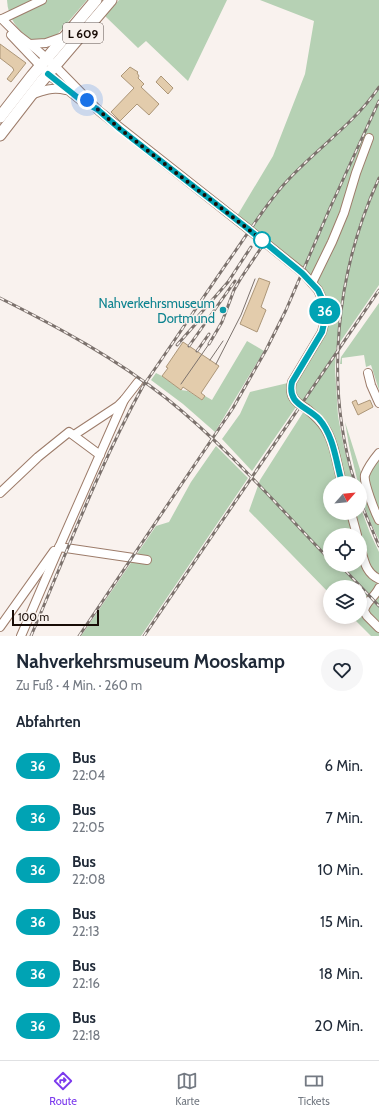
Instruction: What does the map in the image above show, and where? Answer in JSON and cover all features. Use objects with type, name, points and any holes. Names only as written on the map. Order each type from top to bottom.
[{"type":"main road","name":"L 609","points":[[0,135],[30,95],[68,35],[96,0]]},
{"type":"main road","name":"L 609","points":[[0,117],[111,0]]},
{"type":"street","points":[[1,15],[42,0]]},
{"type":"street","points":[[1,15],[13,31],[30,44],[67,90],[97,109]]},
{"type":"street","points":[[1,15],[4,24],[11,35],[120,129],[302,273],[318,290],[324,303],[325,319],[322,332],[292,382],[291,390],[292,395],[298,403],[318,419],[325,428],[334,450],[340,476]]},
{"type":"street","points":[[30,44],[46,44],[68,35]]},
{"type":"street","points":[[30,95],[52,88],[67,90]]},
{"type":"street","points":[[312,283],[344,213],[356,172],[369,138]]},
{"type":"street","points":[[368,373],[371,385],[379,403]]},
{"type":"street","points":[[21,636],[124,400],[138,382]]},
{"type":"street","points":[[74,435],[124,400]]},
{"type":"street","points":[[0,493],[38,457],[70,432],[100,455]]},
{"type":"street","points":[[379,453],[368,468],[365,476],[368,490],[379,520]]},
{"type":"street","points":[[60,545],[147,560]]},
{"type":"street","points":[[0,627],[51,554],[60,545]]},
{"type":"street","points":[[367,568],[379,579]]},
{"type":"street","points":[[379,588],[374,597],[366,605],[364,611],[379,628]]},
{"type":"green space","points":[[7,0],[87,0],[51,40],[31,40],[21,32],[11,18]]},
{"type":"green space","points":[[119,0],[227,0],[188,81],[146,41],[138,48],[105,16]]},
{"type":"green space","points":[[260,0],[379,0],[379,285],[336,348],[335,369],[338,416],[351,476],[323,476],[323,520],[365,520],[379,552],[379,636],[371,636],[359,624],[367,624],[367,580],[323,580],[323,587],[249,511],[260,480],[304,411],[298,404],[252,471],[222,439],[240,414],[250,392],[292,382],[322,332],[320,289],[237,216],[273,156],[305,74],[314,21]]},
{"type":"green space","points":[[379,303],[379,390],[371,365],[366,367],[364,355],[342,358],[342,364],[340,364],[341,357]]},
{"type":"green space","points":[[247,341],[264,351],[215,432],[183,404],[151,380],[156,373],[181,390],[188,391],[202,400],[205,396],[212,400]]},
{"type":"green space","points":[[345,422],[362,476],[356,476]]},
{"type":"green space","points":[[216,446],[248,478],[141,636],[81,636],[156,526],[169,522],[191,482]]},
{"type":"green space","points":[[379,456],[379,515],[367,481],[367,476]]},
{"type":"green space","points":[[367,492],[379,523],[379,540],[367,514]]},
{"type":"building","points":[[0,44],[26,63],[11,82],[7,79],[14,70],[0,58]]},
{"type":"building","points":[[130,67],[138,72],[138,78],[144,84],[141,87],[159,104],[149,115],[137,104],[120,121],[111,112],[134,88],[121,76]]},
{"type":"building","points":[[161,76],[173,88],[168,94],[156,82]]},
{"type":"building","points":[[259,278],[270,282],[261,307],[266,310],[257,332],[240,324]]},
{"type":"building","points":[[183,342],[219,366],[201,393],[205,396],[202,400],[183,387],[181,390],[162,376],[168,368],[166,367]]},
{"type":"building","points":[[356,400],[358,405],[370,400],[373,407],[358,415],[352,402]]},
{"type":"tram line","points":[[216,364],[241,315],[255,279]]},
{"type":"tram line","points":[[210,360],[223,341]]},
{"type":"tram line","points":[[181,384],[209,344]]},
{"type":"railway","points":[[31,636],[98,478],[143,386],[274,197],[292,176],[356,115],[379,87]]},
{"type":"railway","points":[[79,636],[233,408],[266,350],[286,310],[330,208],[379,101]]},
{"type":"railway","points":[[353,476],[345,445],[340,407],[338,368],[339,329],[344,290],[353,251],[364,214],[379,178]]},
{"type":"railway","points":[[193,322],[228,282],[251,247]]},
{"type":"railway","points":[[209,344],[222,322],[234,290],[261,248]]},
{"type":"railway","points":[[189,346],[235,281]]},
{"type":"railway","points":[[144,636],[379,290]]},
{"type":"railway","points":[[0,298],[86,344],[147,383],[188,416],[230,456],[323,553]]},
{"type":"railway","points":[[177,345],[200,319]]},
{"type":"railway","points":[[197,351],[209,334]]},
{"type":"railway","points":[[367,518],[379,546]]},
{"type":"railway","points":[[347,572],[379,606]]},
{"type":"bus line","name":"36","points":[[48,74],[56,82],[82,101],[97,109],[120,129],[247,228],[302,273],[318,290],[324,303],[325,319],[322,332],[315,346],[292,382],[291,390],[295,401],[318,419],[325,428],[334,450],[340,476]]},
{"type":"place","name":"Nahverkehrsmuseum Dortmund","points":[[223,310]]},
{"type":"route","points":[[87,100],[120,129],[262,240]]}]
